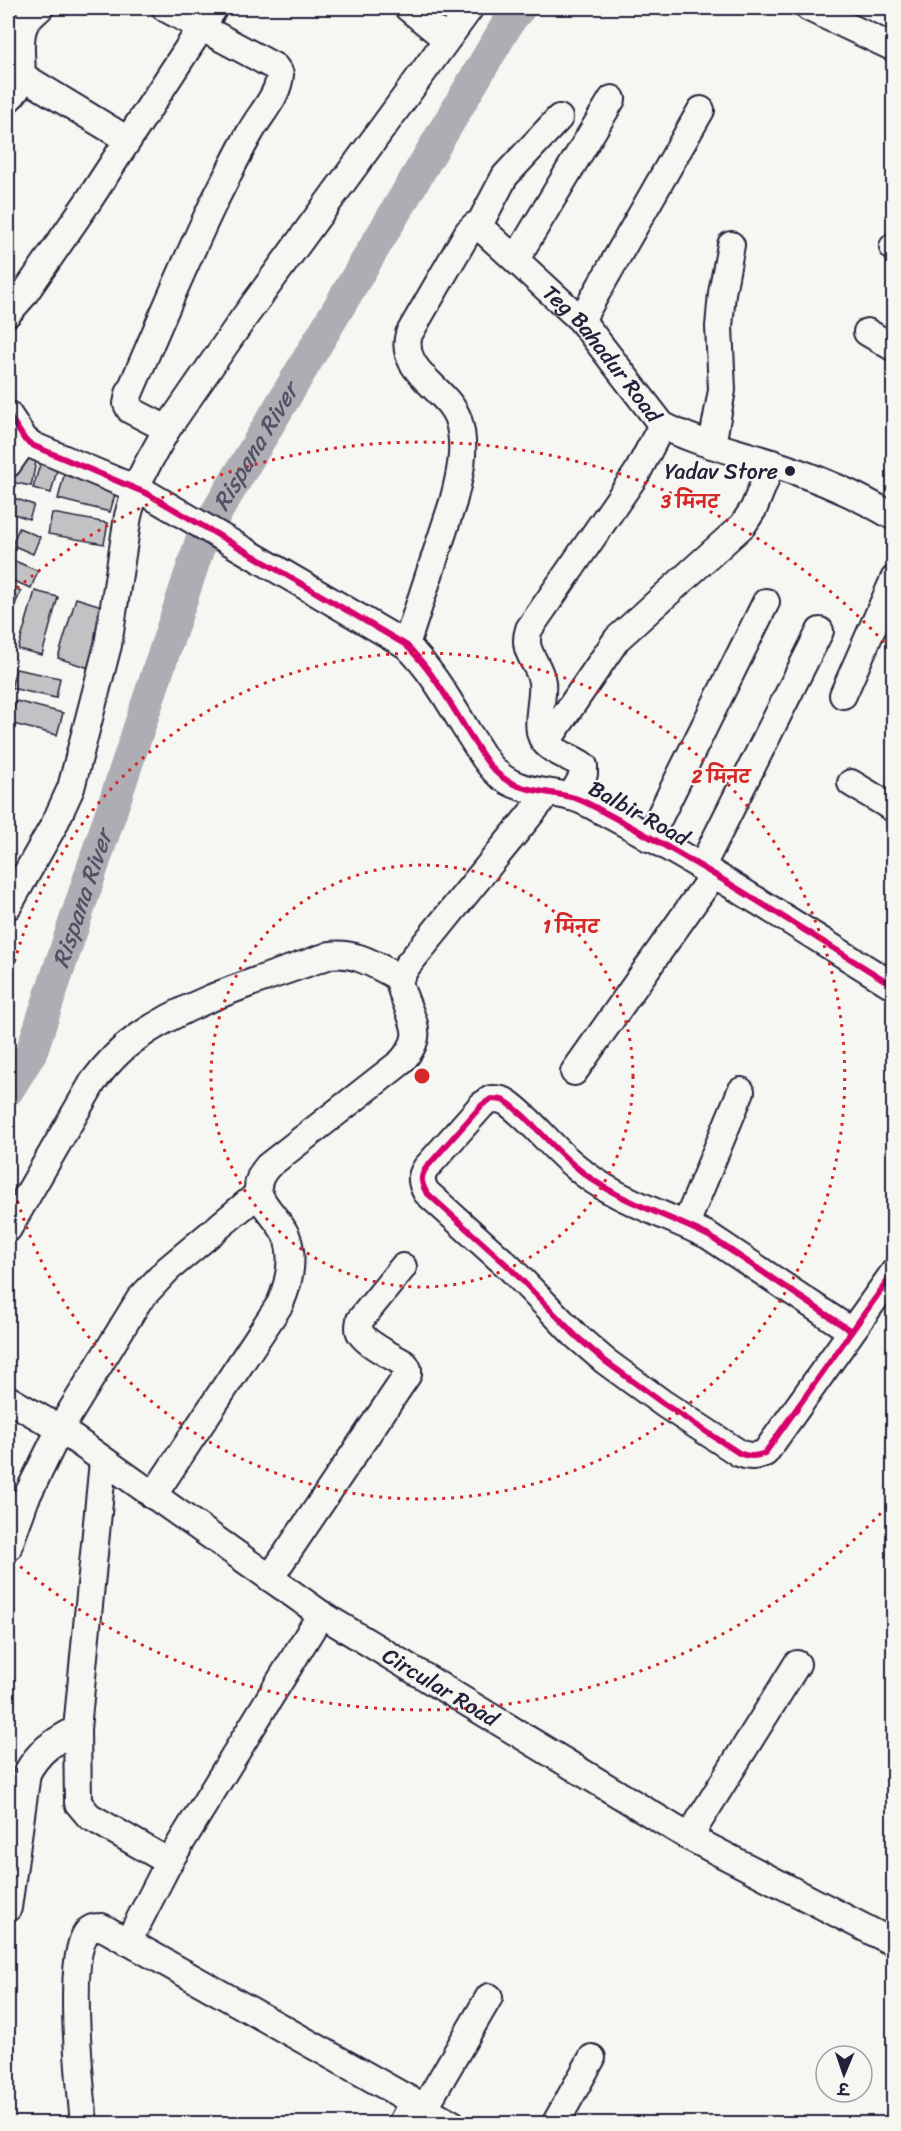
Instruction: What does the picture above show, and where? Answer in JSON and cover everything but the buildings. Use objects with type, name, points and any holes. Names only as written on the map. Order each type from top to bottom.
[{"type":"street","points":[[8,99],[18,90],[21,75],[22,33],[25,23],[40,8]]},
{"type":"street","points":[[165,8],[208,17],[275,67],[280,74],[279,83],[251,131],[177,280],[129,394],[127,404],[130,410],[167,429]]},
{"type":"street","points":[[408,8],[446,39]]},
{"type":"street","points":[[8,906],[54,825],[71,788],[105,656],[128,516],[142,490],[167,429],[243,319],[470,8]]},
{"type":"street","points":[[809,8],[894,48]]},
{"type":"street","points":[[8,313],[23,296],[208,17]]},
{"type":"street","points":[[21,75],[128,140]]},
{"type":"street","points":[[516,259],[612,99]]},
{"type":"street","points":[[581,320],[701,110]]},
{"type":"street","points":[[406,645],[459,480],[462,435],[457,417],[448,404],[411,362],[406,343],[468,232],[474,226],[480,228],[506,176],[559,118]]},
{"type":"street","name":"Teg Bahadur Road","points":[[480,228],[581,320],[662,425],[678,434],[772,463],[842,488],[894,517]]},
{"type":"street","points":[[712,445],[722,390],[719,327],[731,245]]},
{"type":"street","points":[[867,332],[894,348]]},
{"type":"street","points":[[8,414],[25,440],[8,464]]},
{"type":"street","points":[[662,425],[637,473],[529,629],[526,645],[541,678],[539,727],[541,737],[546,743],[617,639],[743,525],[754,508],[772,463]]},
{"type":"street","name":"Balbir Road","points":[[25,440],[34,446],[142,490],[406,645],[418,657],[442,691],[497,774],[509,782],[525,789],[559,795],[603,811],[707,871],[894,986]]},
{"type":"street","points":[[843,695],[894,579]]},
{"type":"street","points":[[649,838],[765,602]]},
{"type":"street","points":[[574,1072],[707,871],[820,631]]},
{"type":"street","name":"Balbir Road","points":[[546,743],[584,766],[584,774],[559,795]]},
{"type":"street","points":[[851,783],[894,809]]},
{"type":"street","points":[[153,1496],[280,1304],[287,1289],[290,1251],[286,1234],[258,1194],[257,1183],[261,1174],[268,1166],[401,1062],[411,1051],[416,1041],[416,1029],[401,989],[400,978],[407,966],[559,795]]},
{"type":"street","points":[[8,1228],[93,1082],[106,1065],[135,1038],[170,1018],[215,997],[342,953],[353,955],[400,978]]},
{"type":"street","points":[[686,1224],[741,1091]]},
{"type":"street","points":[[851,1331],[728,1248],[686,1224],[629,1200],[593,1181],[574,1166],[507,1101],[491,1099],[482,1105],[421,1176],[426,1192],[509,1267],[576,1336],[664,1404],[748,1457],[765,1453],[894,1272]]},
{"type":"street","points":[[8,1548],[26,1498],[60,1429],[139,1300],[168,1269],[258,1194]]},
{"type":"street","points":[[270,1578],[408,1374],[405,1364],[366,1339],[360,1334],[359,1328],[360,1320],[403,1267]]},
{"type":"street","name":"Circular Road","points":[[8,1399],[60,1429],[321,1614],[689,1837],[894,1943]]},
{"type":"street","points":[[103,1461],[77,1729],[78,1803],[95,1821],[169,1862]]},
{"type":"street","points":[[128,1942],[169,1862],[321,1614]]},
{"type":"street","points":[[689,1837],[797,1664]]},
{"type":"street","points":[[8,1908],[27,1773],[43,1749],[77,1729]]},
{"type":"street","points":[[84,2124],[75,2008],[79,1959],[85,1936],[95,1927],[102,1927],[453,2124]]},
{"type":"street","points":[[401,2124],[419,2104],[489,1997]]},
{"type":"street","points":[[555,2124],[592,2058]]},
{"type":"waterway","name":"Rispana River","points":[[8,1090],[31,1053],[203,535],[511,18],[520,8]]},
{"type":"cycle path","points":[[8,414],[25,440],[34,446],[148,494],[406,645],[432,676],[486,760],[506,780],[524,788],[575,798],[590,804],[712,873],[894,986]]},
{"type":"cycle path","points":[[851,1331],[709,1236],[622,1197],[590,1178],[566,1159],[526,1118],[504,1101],[491,1099],[482,1105],[423,1174],[422,1182],[426,1192],[509,1267],[576,1336],[605,1361],[664,1404],[739,1453],[746,1455],[755,1456],[765,1453],[894,1272]]},
{"type":"place","name":"Yadav Store","points":[[790,471]]}]
